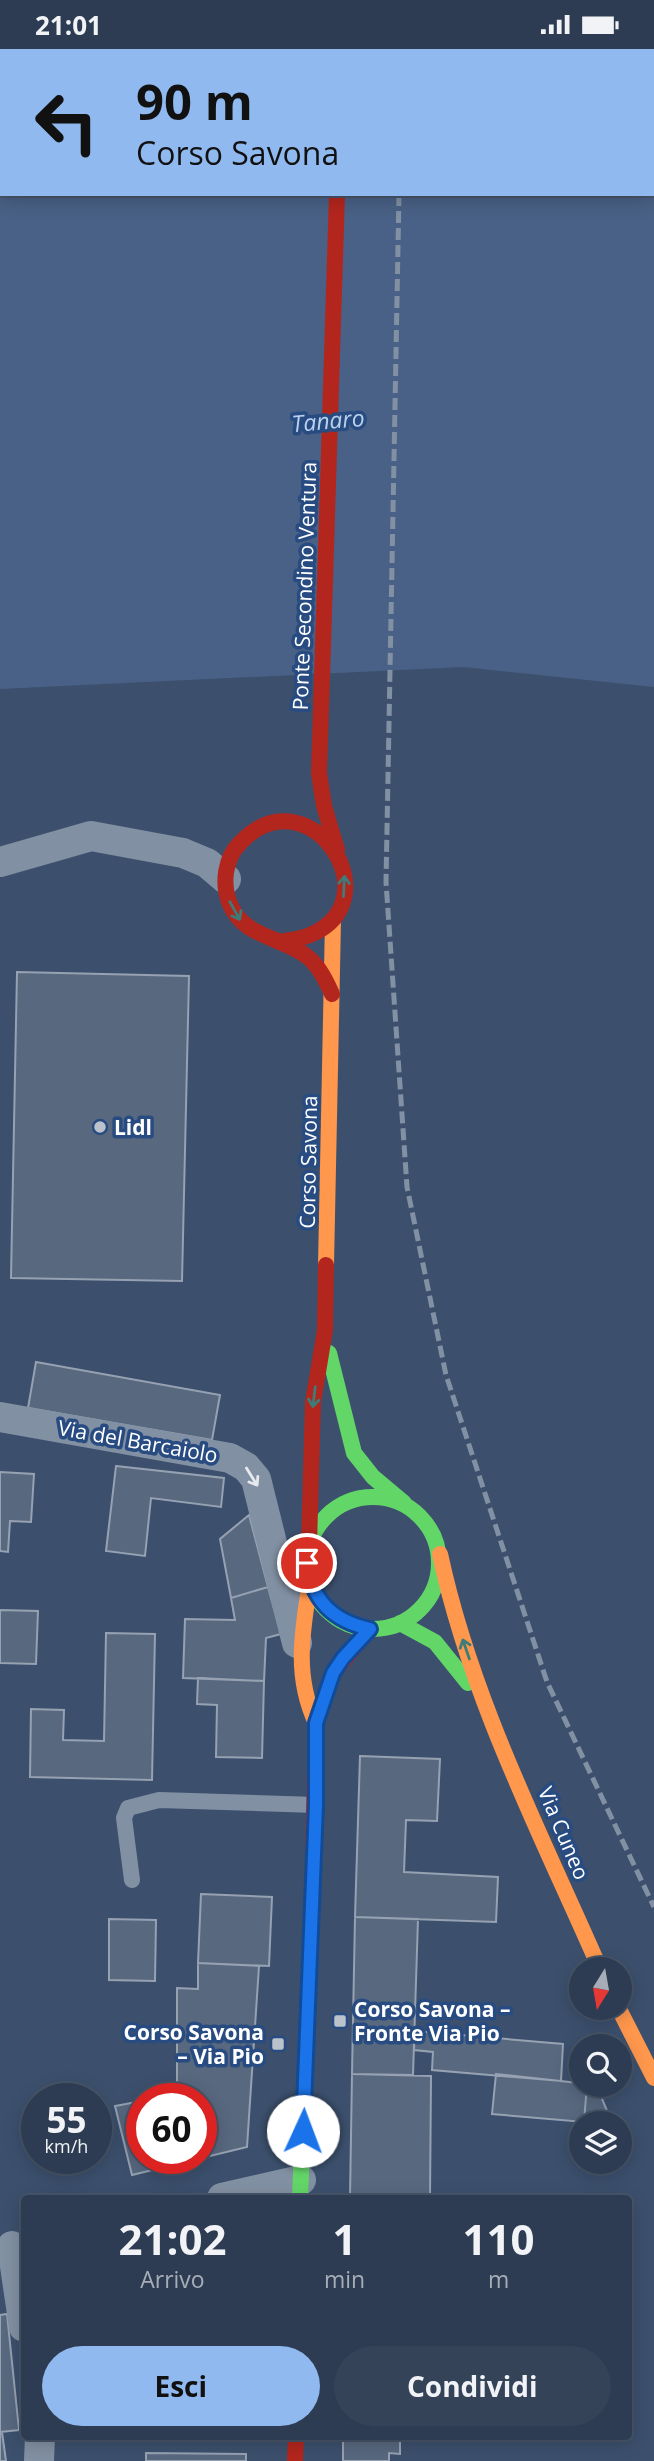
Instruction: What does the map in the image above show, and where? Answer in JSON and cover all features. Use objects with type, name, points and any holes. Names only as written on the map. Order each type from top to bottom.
[{"type":"main road","name":"Ponte Secondino Ventura","points":[[337,196],[319,773],[324,806],[337,850]]},
{"type":"main road","points":[[277,823],[302,806],[313,792],[319,773]]},
{"type":"main road","points":[[332,994],[322,972],[307,955],[259,936],[242,924],[231,907],[226,868],[241,842],[267,825],[277,823],[307,825],[324,834],[337,850]]},
{"type":"main road","name":"Corso Savona","points":[[316,1723],[303,1700],[300,1655],[310,1582],[313,1402],[325,1330],[333,920],[342,903],[346,885],[344,867],[337,850]]},
{"type":"main road","points":[[279,942],[299,941],[318,933],[333,920]]},
{"type":"main road","name":"Corso Savona","points":[[325,1330],[338,1398],[354,1453],[373,1477],[421,1516],[433,1534],[440,1555]]},
{"type":"main road","points":[[309,1545],[317,1527],[330,1512],[347,1502],[366,1497],[385,1497],[404,1503]]},
{"type":"main road","points":[[310,1582],[319,1600],[333,1615],[350,1624],[370,1629],[400,1623],[418,1612],[431,1596],[439,1576],[440,1555]]},
{"type":"main road","name":"Via Cuneo","points":[[440,1555],[451,1605],[489,1714],[595,1957]]},
{"type":"main road","name":"Via Cuneo","points":[[400,1623],[435,1641],[489,1714]]},
{"type":"main road","name":"Corso Savona","points":[[301,2189],[316,1805],[316,1723],[333,1673],[370,1629]]},
{"type":"main road","points":[[625,2020],[654,2078]]},
{"type":"main road","points":[[295,2461],[296,2440]]},
{"type":"street","points":[[0,862],[91,836],[183,853],[207,863],[226,880]]},
{"type":"street","points":[[183,853],[216,851],[241,842]]},
{"type":"street","name":"Via del Barcaiolo","points":[[0,1417],[230,1458],[246,1467],[257,1479],[300,1655]]},
{"type":"street","points":[[248,2195],[301,2189]]},
{"type":"street","points":[[12,2246],[21,2307]]},
{"type":"street","points":[[39,2461],[40,2440]]},
{"type":"lane","points":[[132,1880],[124,1818],[128,1808],[137,1803],[159,1800],[316,1805]]},
{"type":"water","name":"Tanaro","points":[[0,196],[654,196],[654,687],[463,667],[0,689]]},
{"type":"building","name":"Lidl","points":[[17,972],[189,976],[182,1281],[11,1278]]},
{"type":"building","points":[[36,1362],[220,1395],[212,1440],[28,1408]]},
{"type":"building","points":[[116,1466],[224,1478],[221,1507],[151,1498],[145,1556],[106,1551]]},
{"type":"building","points":[[0,1472],[34,1474],[31,1522],[10,1521],[8,1552],[0,1551]]},
{"type":"building","points":[[249,1515],[268,1587],[231,1598],[220,1539]]},
{"type":"building","points":[[268,1587],[281,1634],[266,1638],[264,1681],[183,1678],[185,1619],[235,1620],[231,1598]]},
{"type":"building","points":[[0,1610],[38,1611],[36,1664],[0,1663]]},
{"type":"building","points":[[106,1633],[155,1634],[152,1780],[30,1777],[31,1709],[64,1710],[63,1740],[104,1741]]},
{"type":"building","points":[[198,1678],[264,1681],[262,1758],[216,1757],[217,1705],[197,1704]]},
{"type":"building","points":[[360,1756],[440,1759],[437,1821],[406,1820],[404,1872],[498,1877],[496,1922],[355,1917]]},
{"type":"building","points":[[201,1894],[272,1897],[269,1966],[198,1963]]},
{"type":"building","points":[[355,1917],[418,1919],[413,2075],[352,2074]]},
{"type":"building","points":[[109,1919],[156,1920],[155,1981],[109,1980]]},
{"type":"building","points":[[198,1963],[259,1966],[247,2147],[217,2154],[217,2083],[177,2083],[177,1988],[198,1989]]},
{"type":"building","points":[[415,2031],[563,2044],[561,2081],[432,2070],[433,2052],[414,2050]]},
{"type":"building","points":[[352,2074],[431,2076],[430,2195],[350,2195]]},
{"type":"building","points":[[496,2074],[569,2082],[569,2097],[586,2097],[585,2111],[569,2111],[569,2121],[492,2114]]},
{"type":"building","points":[[586,2097],[601,2097],[607,2111],[585,2111]]},
{"type":"building","points":[[126,2104],[126,2151],[115,2106]]},
{"type":"building","points":[[7,2314],[19,2430],[0,2432],[0,2315]]},
{"type":"building","points":[[2,2432],[6,2461],[0,2461]]},
{"type":"building","points":[[343,2440],[400,2440],[400,2454],[389,2453],[389,2461],[343,2461]]},
{"type":"building","points":[[146,2453],[246,2454],[246,2461],[146,2461]]},
{"type":"railway","points":[[399,196],[386,882],[407,1187],[446,1375],[547,1682],[654,1907]]},
{"type":"traffic: fast","points":[[329,1353],[354,1453],[373,1477],[404,1503]]},
{"type":"traffic: fast","points":[[373,1497],[398,1502],[420,1516],[434,1538],[439,1563],[434,1588],[420,1610],[398,1624],[373,1629],[348,1624],[326,1610],[312,1588],[307,1563],[312,1538],[326,1516],[348,1502],[373,1497]]},
{"type":"traffic: fast","points":[[400,1623],[435,1642],[468,1683]]},
{"type":"traffic: fast","points":[[300,2195],[312,1903]]},
{"type":"traffic: slow","points":[[326,1265],[333,920]]},
{"type":"traffic: slow","points":[[440,1554],[453,1608],[489,1713],[595,1957]]},
{"type":"traffic: slow","points":[[310,1582],[304,1619],[302,1671],[316,1723]]},
{"type":"traffic: slow","points":[[625,2020],[654,2078]]},
{"type":"traffic: jam","points":[[337,196],[319,773],[324,806],[337,850]]},
{"type":"traffic: jam","points":[[279,942],[283,941],[295,939],[310,935],[334,918],[344,895],[343,871],[332,849],[314,831],[292,822],[266,825],[240,843],[228,863],[225,879],[227,895],[235,914],[244,923],[265,936],[276,940],[288,945],[309,958],[320,970],[332,994]]},
{"type":"traffic: jam","points":[[309,1545],[313,1402],[325,1330],[326,1265]]},
{"type":"traffic: jam","points":[[312,1903],[316,1723],[333,1673],[370,1629]]},
{"type":"traffic: jam","points":[[295,2461],[296,2440]]},
{"type":"place","name":"Lidl","points":[[100,1127]]},
{"type":"place","name":"Corso Savona – Fronte Via Pio","points":[[340,2021]]},
{"type":"place","name":"Corso Savona – Via Pio","points":[[278,2044]]},
{"type":"route","points":[[303,2131],[316,1805],[316,1723],[333,1673],[370,1629],[350,1624],[333,1615],[319,1600],[310,1582],[307,1563]]}]
